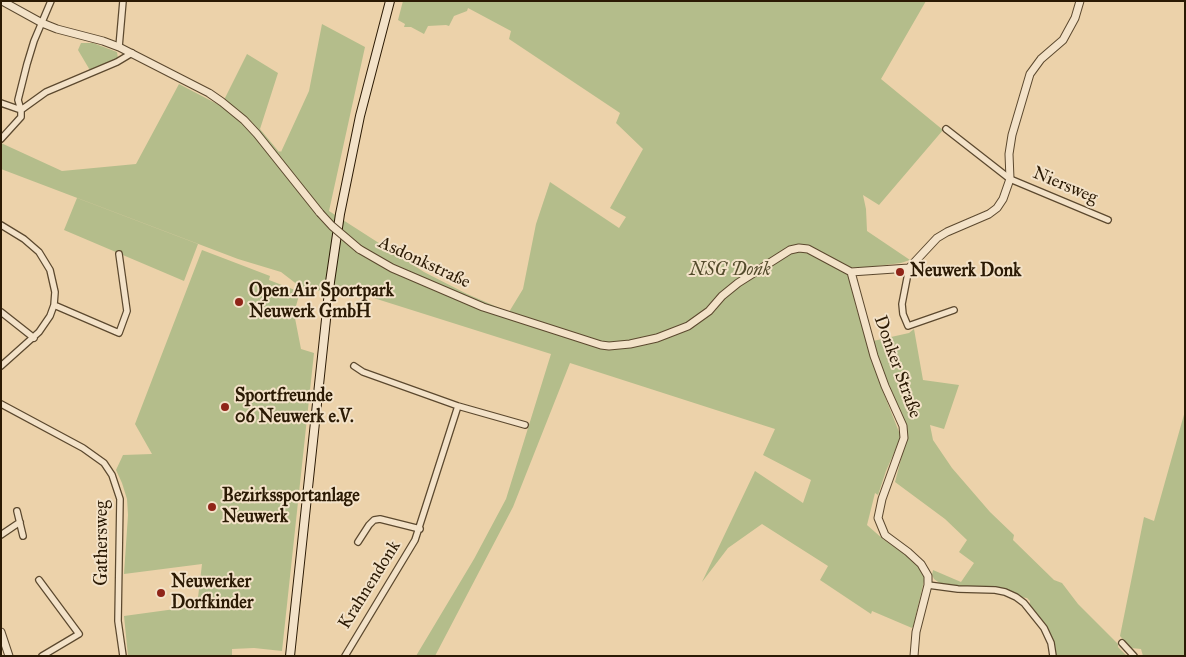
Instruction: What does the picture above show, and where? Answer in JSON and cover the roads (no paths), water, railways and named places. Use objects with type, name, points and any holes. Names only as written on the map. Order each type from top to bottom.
[{"type":"main road","points":[[290,656],[330,282],[340,214],[360,116],[390,1]]},
{"type":"street","name":"Asdonkstraße","points":[[2,1],[42,23],[57,29],[103,41],[132,53],[209,93],[234,110],[257,134],[320,213],[359,249],[392,268],[483,307],[609,346],[657,338],[688,326],[709,311],[722,296],[738,283],[790,250],[808,249],[851,272]]},
{"type":"street","points":[[1,139],[21,117],[18,100],[34,41],[51,1]]},
{"type":"street","points":[[119,48],[123,1]]},
{"type":"street","points":[[851,272],[909,268],[937,238],[989,214],[997,208],[1008,189],[1010,179],[1009,154],[1012,135],[1030,74],[1041,59],[1063,40],[1070,31],[1080,1]]},
{"type":"street","points":[[21,110],[46,92],[117,62],[132,53]]},
{"type":"street","points":[[1,103],[21,110]]},
{"type":"street","points":[[946,130],[1010,179]]},
{"type":"street","name":"Niersweg","points":[[1010,179],[1108,220]]},
{"type":"street","points":[[1,225],[31,244],[44,259],[54,279],[55,292],[54,305],[50,316],[34,338],[1,366]]},
{"type":"street","points":[[54,305],[119,333],[127,311],[119,254]]},
{"type":"street","name":"Donker Straße","points":[[909,268],[902,304],[908,326],[954,310]]},
{"type":"street","name":"Donker Straße","points":[[851,272],[874,356],[903,426],[904,438],[882,499],[878,518],[885,535],[922,564],[928,576],[928,585]]},
{"type":"street","points":[[1,312],[34,338]]},
{"type":"street","points":[[354,366],[363,372],[458,406],[525,425]]},
{"type":"street","name":"Gathersweg","points":[[1,404],[83,448],[104,463],[112,475],[120,499],[118,611],[123,656]]},
{"type":"street","name":"Krahnendonk","points":[[345,656],[411,549],[420,529],[458,406]]},
{"type":"street","points":[[17,511],[24,536]]},
{"type":"street","name":"Krahnendonk","points":[[358,542],[374,520],[380,519],[420,529]]},
{"type":"street","points":[[1,535],[20,522]]},
{"type":"street","points":[[39,580],[79,634],[42,656]]},
{"type":"street","points":[[914,656],[916,632],[928,585],[958,590],[995,590],[1016,597],[1024,603],[1044,628],[1051,643],[1053,656]]},
{"type":"street","points":[[1,632],[9,656]]},
{"type":"street","points":[[1122,643],[1134,656]]},
{"type":"place","name":"Neuwerk Donk","points":[[900,272]]},
{"type":"place","name":"Open Air Sportpark Neuwerk GmbH","points":[[239,302]]},
{"type":"place","name":"Sportfreunde 06 Neuwerk e.V.","points":[[225,407]]},
{"type":"place","name":"Bezirkssportanlage Neuwerk","points":[[212,507]]},
{"type":"place","name":"Neuwerker Dorfkinder","points":[[161,593]]},
{"type":"park label","name":"NSG Donk","points":[[730,271]]}]
